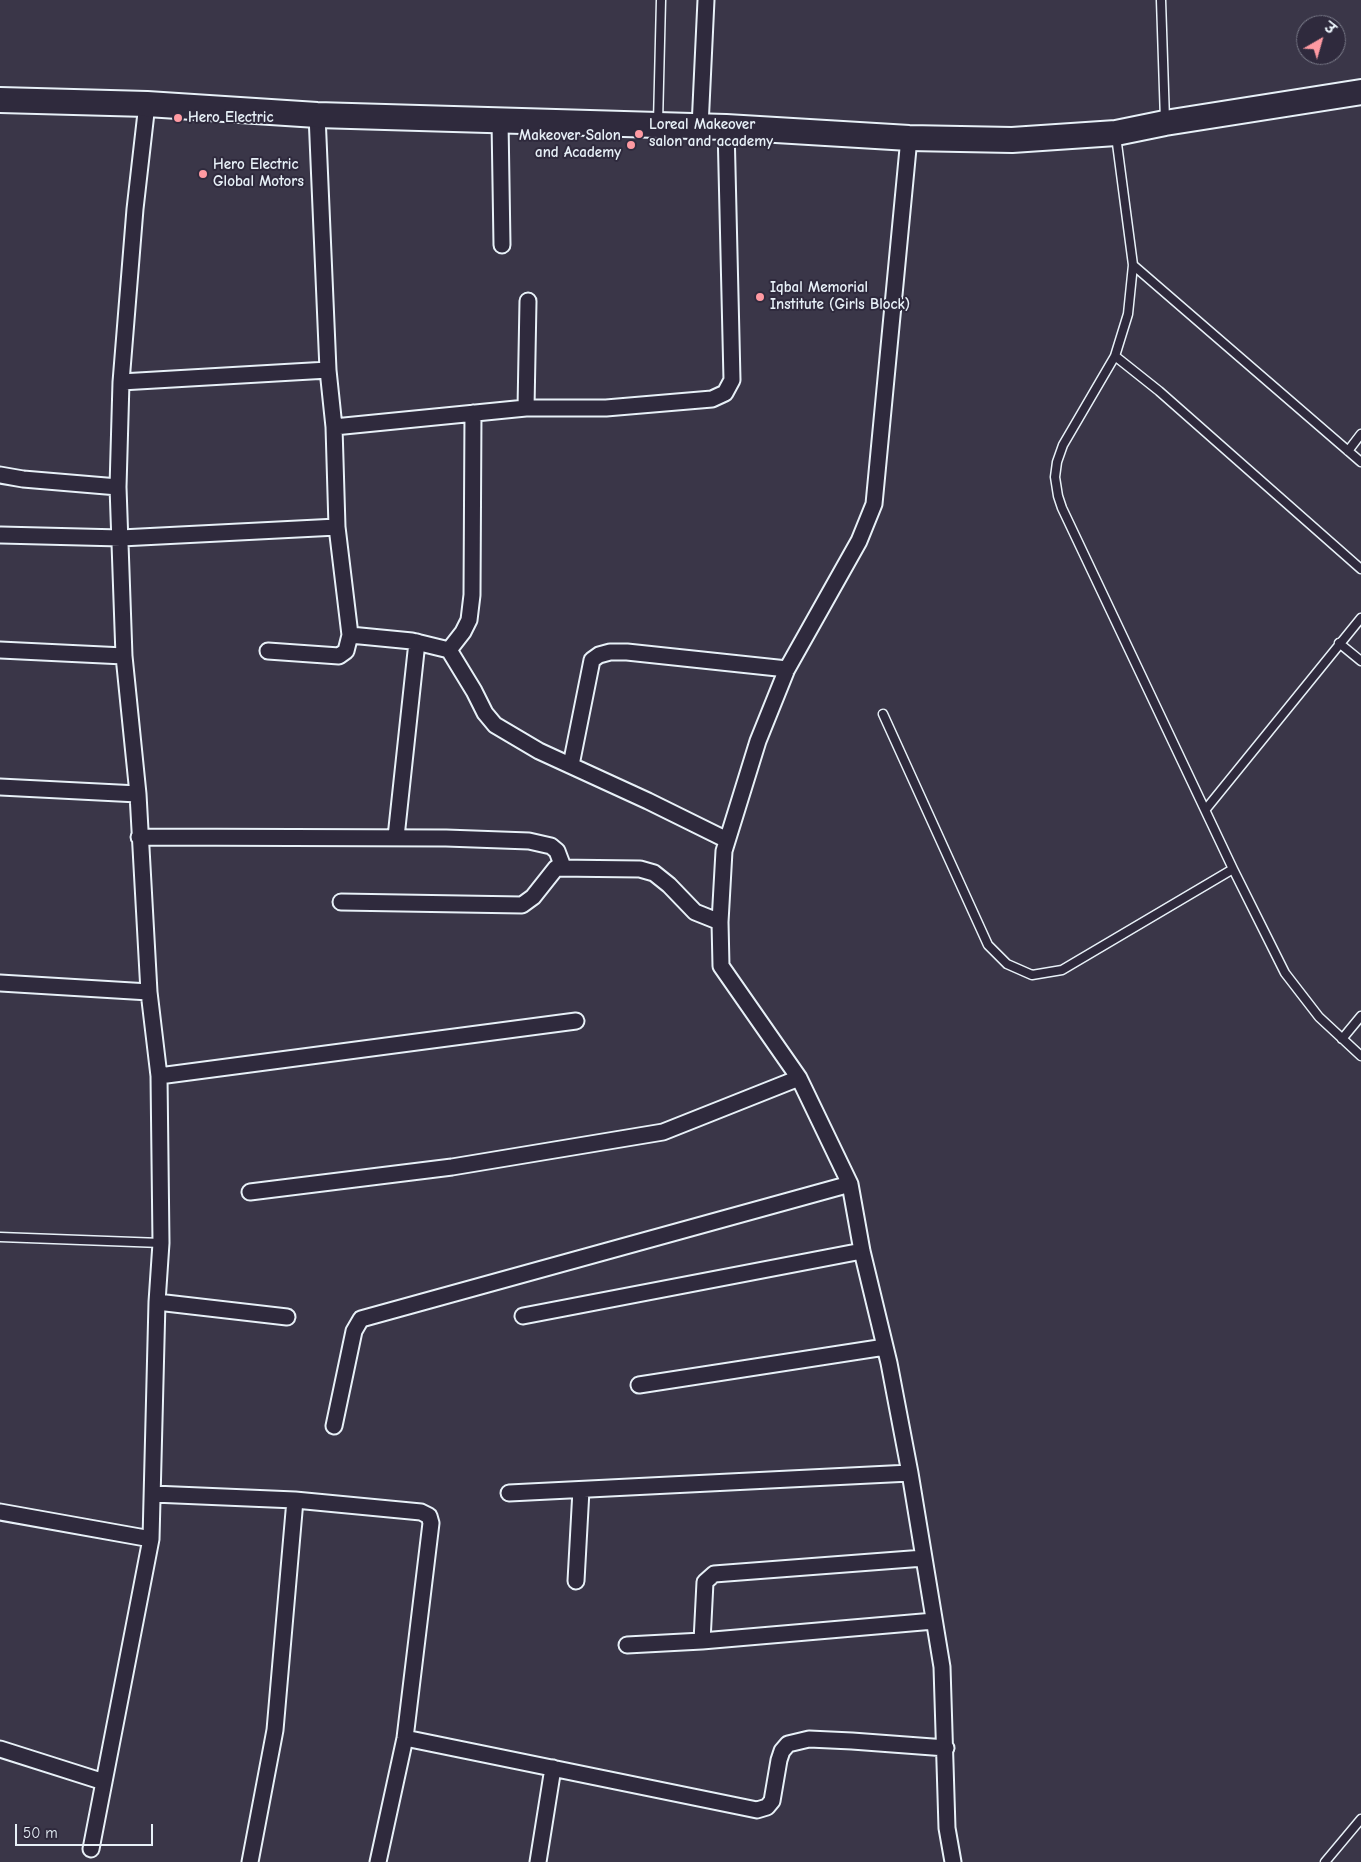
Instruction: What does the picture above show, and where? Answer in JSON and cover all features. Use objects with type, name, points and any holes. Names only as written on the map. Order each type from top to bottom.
[{"type":"main road","points":[[0,100],[148,104],[317,115],[726,127],[909,138],[1012,140],[1116,133],[1165,122],[1361,92]]},
{"type":"street","points":[[700,127],[706,0]]},
{"type":"street","points":[[91,1848],[151,1538],[153,1494],[157,1302],[161,1244],[159,1076],[149,992],[138,794],[124,656],[118,487],[121,382],[135,209],[148,104]]},
{"type":"street","points":[[268,651],[339,656],[346,651],[350,636],[337,528],[334,426],[328,370],[317,115]]},
{"type":"street","points":[[500,121],[502,245]]},
{"type":"street","points":[[334,426],[526,408],[635,406],[712,398],[728,390],[732,380],[726,127]]},
{"type":"street","points":[[909,138],[874,504],[859,540],[787,669],[758,741],[724,851],[720,922],[721,966],[799,1078],[850,1184],[862,1251],[885,1347],[910,1473],[942,1667],[948,1828],[953,1862]]},
{"type":"street","points":[[526,408],[528,301]]},
{"type":"street","points":[[121,382],[328,370]]},
{"type":"street","points":[[449,650],[463,632],[469,620],[472,595],[473,413]]},
{"type":"street","points":[[0,474],[23,479],[118,487]]},
{"type":"street","points":[[1,535],[121,538],[337,528]]},
{"type":"street","points":[[350,636],[418,642],[449,650],[485,713],[495,725],[539,751],[727,840]]},
{"type":"street","points":[[396,837],[418,642]]},
{"type":"street","points":[[0,650],[124,656]]},
{"type":"street","points":[[571,765],[592,660],[599,654],[627,652],[787,669]]},
{"type":"street","points":[[0,787],[138,794]]},
{"type":"street","points":[[139,837],[396,837],[529,841],[550,846],[557,851],[563,868]]},
{"type":"street","points":[[341,902],[522,905],[533,897],[556,868],[647,870],[669,885],[695,912],[720,922]]},
{"type":"street","points":[[0,983],[149,992]]},
{"type":"street","points":[[159,1076],[576,1021]]},
{"type":"street","points":[[250,1192],[452,1167],[663,1132],[799,1078]]},
{"type":"street","points":[[334,1426],[354,1332],[361,1319],[850,1184]]},
{"type":"street","points":[[522,1316],[862,1251]]},
{"type":"street","points":[[157,1302],[286,1317]]},
{"type":"street","points":[[640,1385],[885,1347]]},
{"type":"street","points":[[509,1493],[910,1473]]},
{"type":"street","points":[[576,1582],[582,1490]]},
{"type":"street","points":[[153,1494],[295,1500],[421,1512],[429,1516],[431,1523],[405,1738],[378,1862]]},
{"type":"street","points":[[250,1862],[275,1730],[295,1500]]},
{"type":"street","points":[[0,1512],[151,1538]]},
{"type":"street","points":[[702,1641],[705,1582],[714,1574],[924,1558]]},
{"type":"street","points":[[627,1644],[702,1641],[934,1621]]},
{"type":"street","points":[[405,1738],[757,1810],[767,1807],[772,1801],[779,1760],[782,1751],[788,1744],[809,1740],[835,1740],[946,1748]]},
{"type":"street","points":[[0,1749],[104,1782]]},
{"type":"street","points":[[538,1862],[553,1768]]},
{"type":"lane","points":[[658,125],[661,0]]},
{"type":"lane","points":[[1161,0],[1165,122]]},
{"type":"lane","points":[[1116,133],[1133,265],[1128,314],[1115,356],[1063,445],[1055,477],[1058,496],[1233,869],[1286,973],[1319,1017],[1361,1056]]},
{"type":"lane","points":[[1133,265],[1361,462]]},
{"type":"lane","points":[[1115,356],[1159,391],[1361,569]]},
{"type":"lane","points":[[1348,451],[1361,434]]},
{"type":"lane","points":[[1206,809],[1361,618]]},
{"type":"lane","points":[[1340,643],[1361,661]]},
{"type":"lane","points":[[883,714],[988,944],[1006,964],[1032,975],[1062,970],[1233,869]]},
{"type":"lane","points":[[1342,1039],[1361,1016]]},
{"type":"lane","points":[[0,1237],[161,1244]]},
{"type":"lane","points":[[1325,1862],[1361,1819]]},
{"type":"place","name":"Hero Electric","points":[[178,118]]},
{"type":"place","name":"Loreal Makeover salon and academy","points":[[639,134]]},
{"type":"place","name":"Makeover Salon and Academy","points":[[631,145]]},
{"type":"place","name":"Hero Electric Global Motors","points":[[203,174]]},
{"type":"place","name":"Iqbal Memorial Institute (Girls Block)","points":[[760,297]]}]
